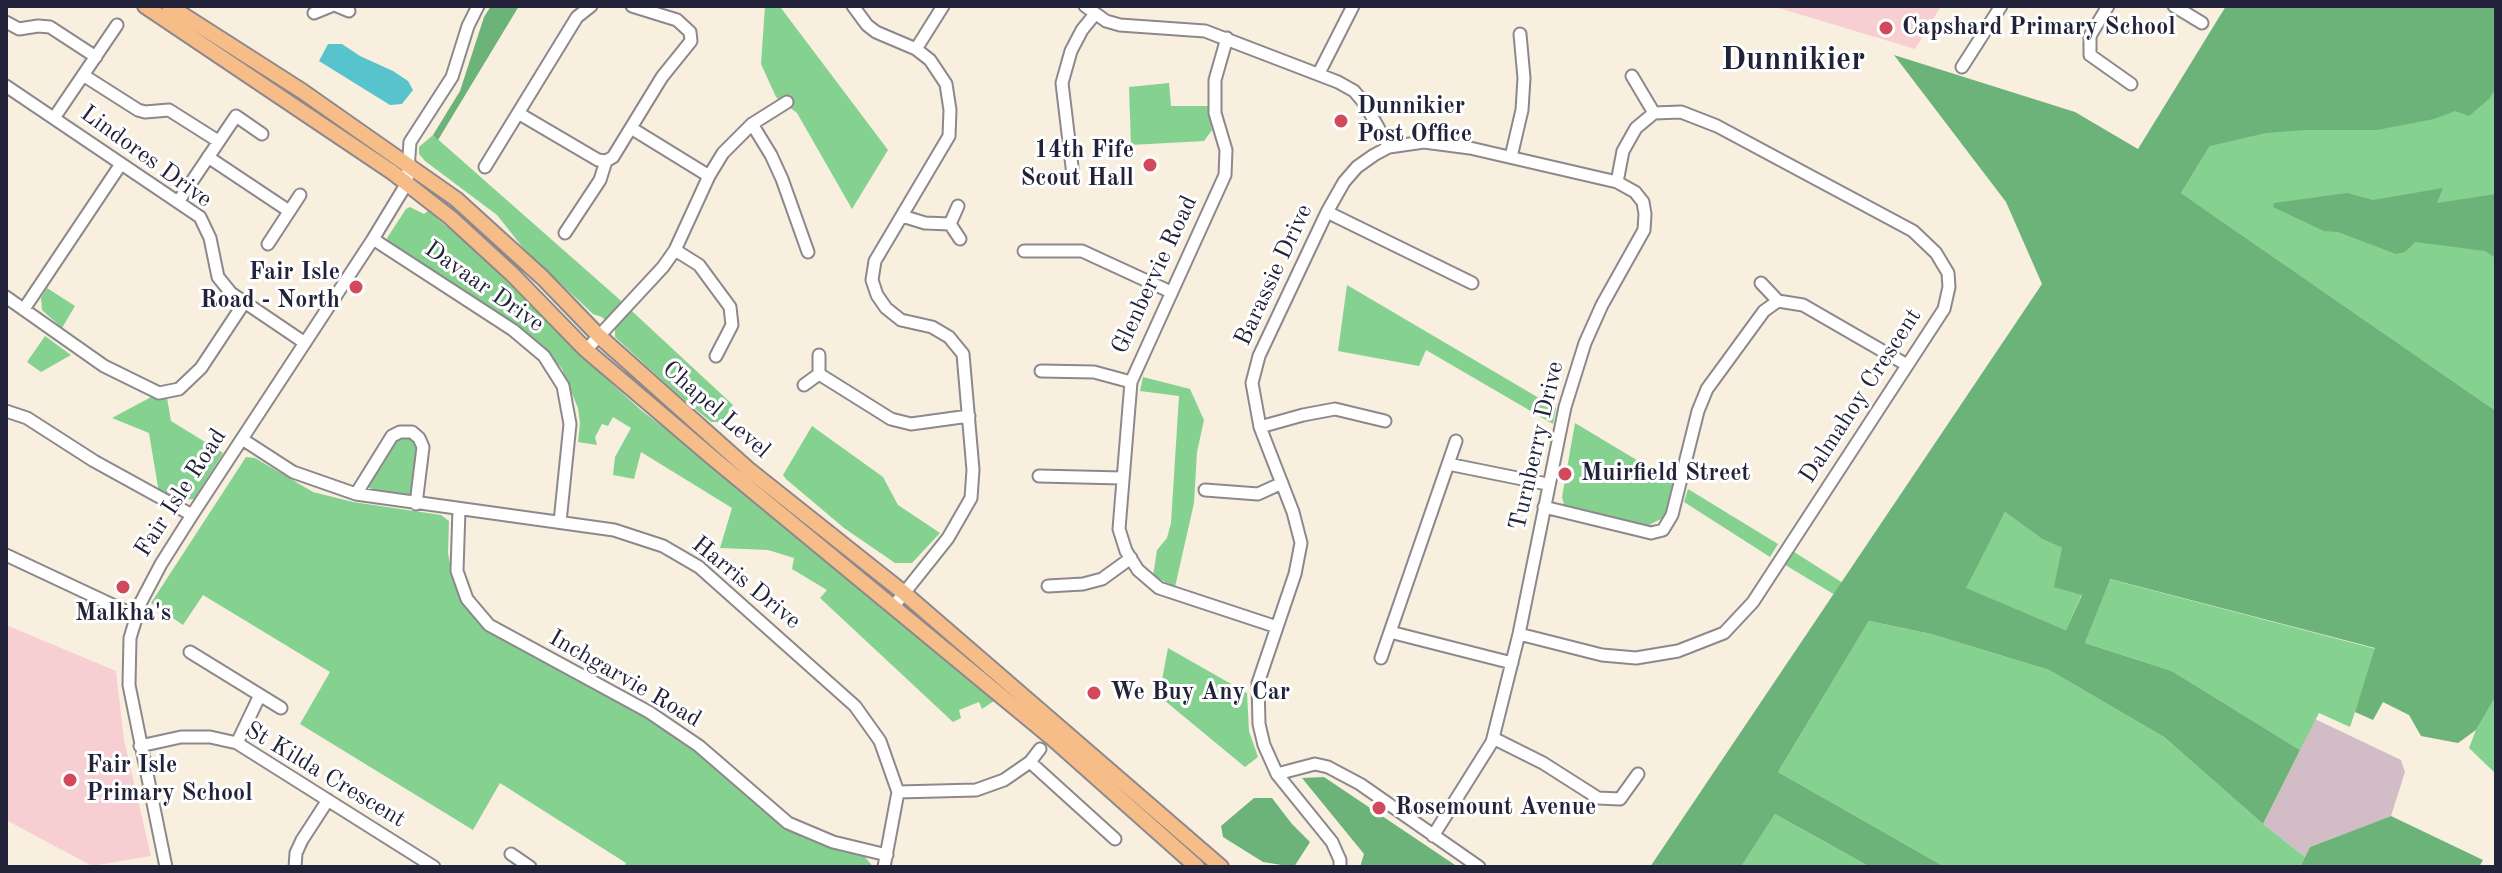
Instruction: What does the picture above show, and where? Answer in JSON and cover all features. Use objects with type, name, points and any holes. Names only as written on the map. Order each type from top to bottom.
[{"type":"main road","name":"Chapel Level","points":[[145,6],[407,183],[451,218],[512,274],[586,350],[1052,738],[1197,867]]},
{"type":"main road","name":"Chapel Level","points":[[169,6],[302,91],[456,199],[496,233],[599,336],[748,469],[904,593],[1221,867]]},
{"type":"street","points":[[314,13],[331,6]]},
{"type":"street","points":[[407,183],[410,142],[452,77],[468,26],[478,6]]},
{"type":"street","points":[[485,167],[577,17],[591,6]]},
{"type":"street","points":[[518,113],[598,160],[606,161],[613,157],[662,77],[691,41],[690,32],[677,20],[632,6]]},
{"type":"street","points":[[853,6],[876,32],[916,49],[930,60],[946,84],[950,110],[949,136],[875,261],[872,280],[886,308],[901,320],[932,327],[949,337],[963,354],[973,470],[971,498],[948,538],[893,607]]},
{"type":"street","points":[[916,49],[943,6]]},
{"type":"street","points":[[1085,6],[1120,25],[1190,28],[1227,38],[1319,73],[1354,91],[1375,119],[1389,147]]},
{"type":"street","points":[[1319,73],[1353,6]]},
{"type":"street","points":[[1962,67],[2001,6]]},
{"type":"street","points":[[2108,6],[2090,36],[2090,55],[2131,84]]},
{"type":"street","points":[[2174,6],[2202,23]]},
{"type":"street","points":[[1073,175],[1062,83],[1071,51],[1095,14]]},
{"type":"street","points":[[6,22],[19,29],[50,27],[96,57]]},
{"type":"street","points":[[54,118],[117,25]]},
{"type":"street","points":[[1520,34],[1524,78],[1522,110],[1511,157],[1617,182],[1623,151],[1636,128],[1654,113],[1632,76]]},
{"type":"street","name":"Glenbervie Road","points":[[1227,38],[1215,80],[1215,113],[1226,150],[1225,175],[1131,382],[1119,529],[1138,570],[1159,588],[1277,627]]},
{"type":"street","points":[[83,75],[138,110],[169,110],[218,141]]},
{"type":"street","name":"Lindores Drive","points":[[6,86],[200,217],[210,238],[218,277],[231,293],[305,343]]},
{"type":"street","points":[[586,350],[675,250],[723,153],[752,124],[787,102]]},
{"type":"street","name":"Dalmahoy Crescent","points":[[1519,634],[1602,655],[1636,658],[1678,651],[1724,633],[1753,602],[1944,309],[1949,287],[1948,273],[1913,231],[1717,126],[1681,112],[1654,113]]},
{"type":"street","points":[[178,202],[236,116],[262,134]]},
{"type":"street","points":[[752,124],[782,179],[808,252]]},
{"type":"street","points":[[631,128],[709,176]]},
{"type":"street","name":"Barassie Drive","points":[[1340,867],[1332,842],[1277,774],[1264,745],[1257,711],[1258,683],[1299,560],[1301,543],[1260,427],[1253,396],[1255,368],[1327,212],[1344,182],[1357,167],[1389,147],[1435,142],[1511,157]]},
{"type":"street","points":[[208,157],[289,211]]},
{"type":"street","points":[[565,233],[600,180],[606,161]]},
{"type":"street","points":[[24,309],[121,164]]},
{"type":"street","name":"Turnberry Drive","points":[[1433,836],[1493,738],[1519,634],[1565,407],[1585,343],[1602,305],[1644,230],[1643,202],[1635,192],[1617,182]]},
{"type":"street","name":"Fair Isle Road","points":[[166,867],[129,685],[128,660],[136,616],[148,586],[192,515],[407,183]]},
{"type":"street","points":[[268,244],[300,195]]},
{"type":"street","points":[[950,224],[958,206]]},
{"type":"street","points":[[1327,212],[1472,283]]},
{"type":"street","points":[[902,216],[925,223],[950,224]]},
{"type":"street","points":[[950,224],[960,239]]},
{"type":"street","name":"Davaar Drive","points":[[373,239],[513,330],[544,356],[563,386],[570,424],[560,522]]},
{"type":"street","points":[[675,250],[699,265],[730,307],[732,325],[716,356]]},
{"type":"street","points":[[1024,251],[1082,251],[1171,292]]},
{"type":"street","points":[[1761,283],[1778,301],[1803,305],[1907,365]]},
{"type":"street","points":[[6,297],[104,366],[159,393],[179,389],[201,368],[244,303]]},
{"type":"street","points":[[1544,507],[1651,533],[1663,530],[1676,504],[1698,411],[1707,389],[1764,311],[1778,301]]},
{"type":"street","points":[[819,355],[819,374]]},
{"type":"street","points":[[1041,371],[1094,372],[1131,382]]},
{"type":"street","points":[[819,374],[891,419],[911,424],[969,416]]},
{"type":"street","points":[[804,385],[819,374]]},
{"type":"street","points":[[1260,427],[1335,409],[1385,421]]},
{"type":"street","points":[[6,411],[27,418],[94,461],[192,515]]},
{"type":"street","points":[[356,494],[392,436],[412,432],[423,447],[416,504]]},
{"type":"street","name":"Harris Drive","points":[[242,439],[293,472],[356,494],[614,530],[663,546],[699,567],[855,706],[880,741],[898,792],[885,861]]},
{"type":"street","points":[[1381,658],[1456,441]]},
{"type":"street","points":[[1448,464],[1547,484]]},
{"type":"street","points":[[1039,476],[1122,478]]},
{"type":"street","points":[[1205,490],[1258,494],[1282,483]]},
{"type":"street","name":"Inchgarvie Road","points":[[459,509],[457,571],[467,599],[489,625],[649,712],[699,746],[788,823],[885,861]]},
{"type":"street","points":[[6,555],[136,616]]},
{"type":"street","points":[[1048,586],[1083,584],[1102,579],[1131,558]]},
{"type":"street","points":[[1390,632],[1512,663]]},
{"type":"street","points":[[190,652],[281,708]]},
{"type":"street","points":[[237,743],[260,695]]},
{"type":"street","name":"St Kilda Crescent","points":[[140,746],[181,737],[210,737],[237,743],[434,867]]},
{"type":"street","points":[[1493,738],[1543,763],[1598,798],[1620,799],[1638,774]]},
{"type":"street","points":[[898,792],[976,790],[1004,780],[1030,762],[1040,749]]},
{"type":"street","points":[[1030,762],[1115,839]]},
{"type":"street","points":[[1277,774],[1315,764],[1328,767],[1360,784],[1479,867]]},
{"type":"street","points":[[295,867],[296,853],[302,840],[328,800]]},
{"type":"street","points":[[511,854],[530,867]]},
{"type":"shaded area","name":"Capshard Primary School","points":[[1772,6],[1941,6],[1915,49]]},
{"type":"shaded area","name":"Fair Isle Primary School","points":[[6,625],[116,671],[124,740],[151,856],[92,866],[6,820]]},
{"type":"shaded area","points":[[2315,719],[2401,760],[2405,772],[2391,816],[2310,847],[2305,857],[2263,824]]},
{"type":"green space","points":[[491,6],[519,6],[438,140],[433,135],[460,91],[484,17]]},
{"type":"green space","points":[[765,6],[781,8],[888,150],[852,209],[797,113],[776,97],[761,64]]},
{"type":"green space","points":[[2226,6],[2496,6],[2496,88],[2489,99],[2469,116],[2455,111],[2434,119],[2377,130],[2266,133],[2210,146],[2181,193],[2496,411],[2496,696],[2476,730],[2458,743],[2421,736],[2409,715],[2383,702],[2373,720],[2355,712],[2375,648],[2110,579],[2085,643],[2172,671],[2300,750],[2263,824],[2164,737],[2049,670],[1931,634],[1869,621],[1778,772],[1945,867],[1870,867],[1775,814],[1741,867],[1650,867],[2042,284],[2006,202],[1894,55],[2075,112],[2138,149]],"holes":[[[2005,512],[2042,539],[2062,548],[2054,587],[2082,595],[2066,630],[1966,588]]]},
{"type":"green space","points":[[2496,6],[2496,411],[2181,193],[2210,146]]},
{"type":"green space","points":[[1169,83],[1171,106],[1208,106],[1212,130],[1204,141],[1131,145],[1129,87]]},
{"type":"green space","points":[[433,135],[619,299],[733,405],[722,422],[711,422],[674,391],[615,337],[615,330],[602,317],[593,314],[524,249],[497,215],[425,161],[419,154],[419,147]]},
{"type":"green space","points":[[2443,188],[2437,203],[2496,194],[2496,258],[2485,251],[2415,242],[2405,252],[2396,254],[2338,232],[2324,231],[2273,207],[2274,203],[2347,193],[2373,200]]},
{"type":"green space","points":[[410,207],[424,214],[428,211],[475,250],[642,411],[712,464],[944,659],[997,699],[982,709],[979,702],[959,710],[961,718],[953,722],[820,598],[827,590],[792,569],[794,558],[768,550],[720,548],[732,508],[641,452],[634,479],[613,475],[615,457],[631,428],[613,417],[608,426],[602,424],[595,437],[597,445],[578,442],[578,408],[562,369],[549,353],[524,331],[388,241],[387,238]]},
{"type":"green space","points":[[1347,285],[1556,408],[1553,424],[1426,350],[1419,366],[1338,351]]},
{"type":"green space","points":[[47,288],[75,306],[62,328],[42,310],[41,298]]},
{"type":"green space","points":[[45,336],[71,355],[41,372],[27,362]]},
{"type":"green space","points":[[1143,377],[1190,389],[1204,420],[1197,452],[1194,503],[1175,587],[1153,576],[1157,550],[1167,538],[1171,523],[1179,396],[1140,391]]},
{"type":"green space","points":[[153,396],[167,398],[171,421],[223,453],[194,499],[172,501],[159,493],[149,433],[112,418]]},
{"type":"green space","points":[[1575,423],[1675,483],[1667,516],[1647,526],[1565,508],[1562,497]]},
{"type":"green space","points":[[812,426],[883,477],[898,505],[940,533],[912,563],[895,563],[844,528],[783,475]]},
{"type":"green space","points":[[402,437],[415,440],[418,449],[413,492],[408,495],[366,486],[395,441]]},
{"type":"green space","points":[[246,457],[255,458],[313,492],[353,502],[441,515],[449,521],[448,553],[454,584],[468,610],[489,633],[652,717],[770,815],[804,838],[862,853],[873,867],[624,867],[626,863],[500,783],[473,830],[300,724],[330,672],[203,595],[183,625],[151,603]]},
{"type":"green space","points":[[1688,489],[1778,544],[1770,557],[1684,502]]},
{"type":"green space","points":[[2005,512],[2042,539],[2062,548],[2082,594],[2066,630],[1965,588]]},
{"type":"green space","points":[[1791,550],[1843,583],[1835,595],[1782,563]]},
{"type":"green space","points":[[2109,579],[2376,649],[2350,727],[2319,713],[2300,750],[2172,671],[2085,643]]},
{"type":"green space","points":[[1869,621],[1931,634],[2049,670],[2164,737],[2305,857],[2300,867],[1945,867],[1778,772]]},
{"type":"green space","points":[[1168,648],[1247,693],[1249,731],[1258,757],[1245,767],[1159,696]]},
{"type":"green space","points":[[2496,696],[2496,774],[2469,748]]},
{"type":"green space","points":[[1324,777],[1458,867],[1360,867],[1364,854],[1302,778]]},
{"type":"green space","points":[[1254,798],[1272,798],[1310,842],[1294,867],[1263,862],[1223,837],[1221,826]]},
{"type":"green space","points":[[1775,814],[1870,867],[1741,867]]},
{"type":"green space","points":[[2391,816],[2483,860],[2479,867],[2300,867],[2310,847]]},
{"type":"water","points":[[328,44],[342,44],[393,71],[408,81],[413,90],[402,104],[390,105],[319,61]]},
{"type":"place","name":"Capshard Primary School","points":[[1886,28]]},
{"type":"place","name":"Dunnikier Post Office","points":[[1341,121]]},
{"type":"place","name":"14th Fife Scout Hall","points":[[1150,165]]},
{"type":"place","name":"Fair Isle Road - North","points":[[356,287]]},
{"type":"place","name":"Muirfield Street","points":[[1565,474]]},
{"type":"place","name":"Malkha's","points":[[123,587]]},
{"type":"place","name":"We Buy Any Car","points":[[1094,693]]},
{"type":"place","name":"Fair Isle Primary School","points":[[70,780]]},
{"type":"place","name":"Rosemount Avenue","points":[[1379,808]]},
{"type":"district","name":"Dunnikier","points":[[1793,61]]}]
